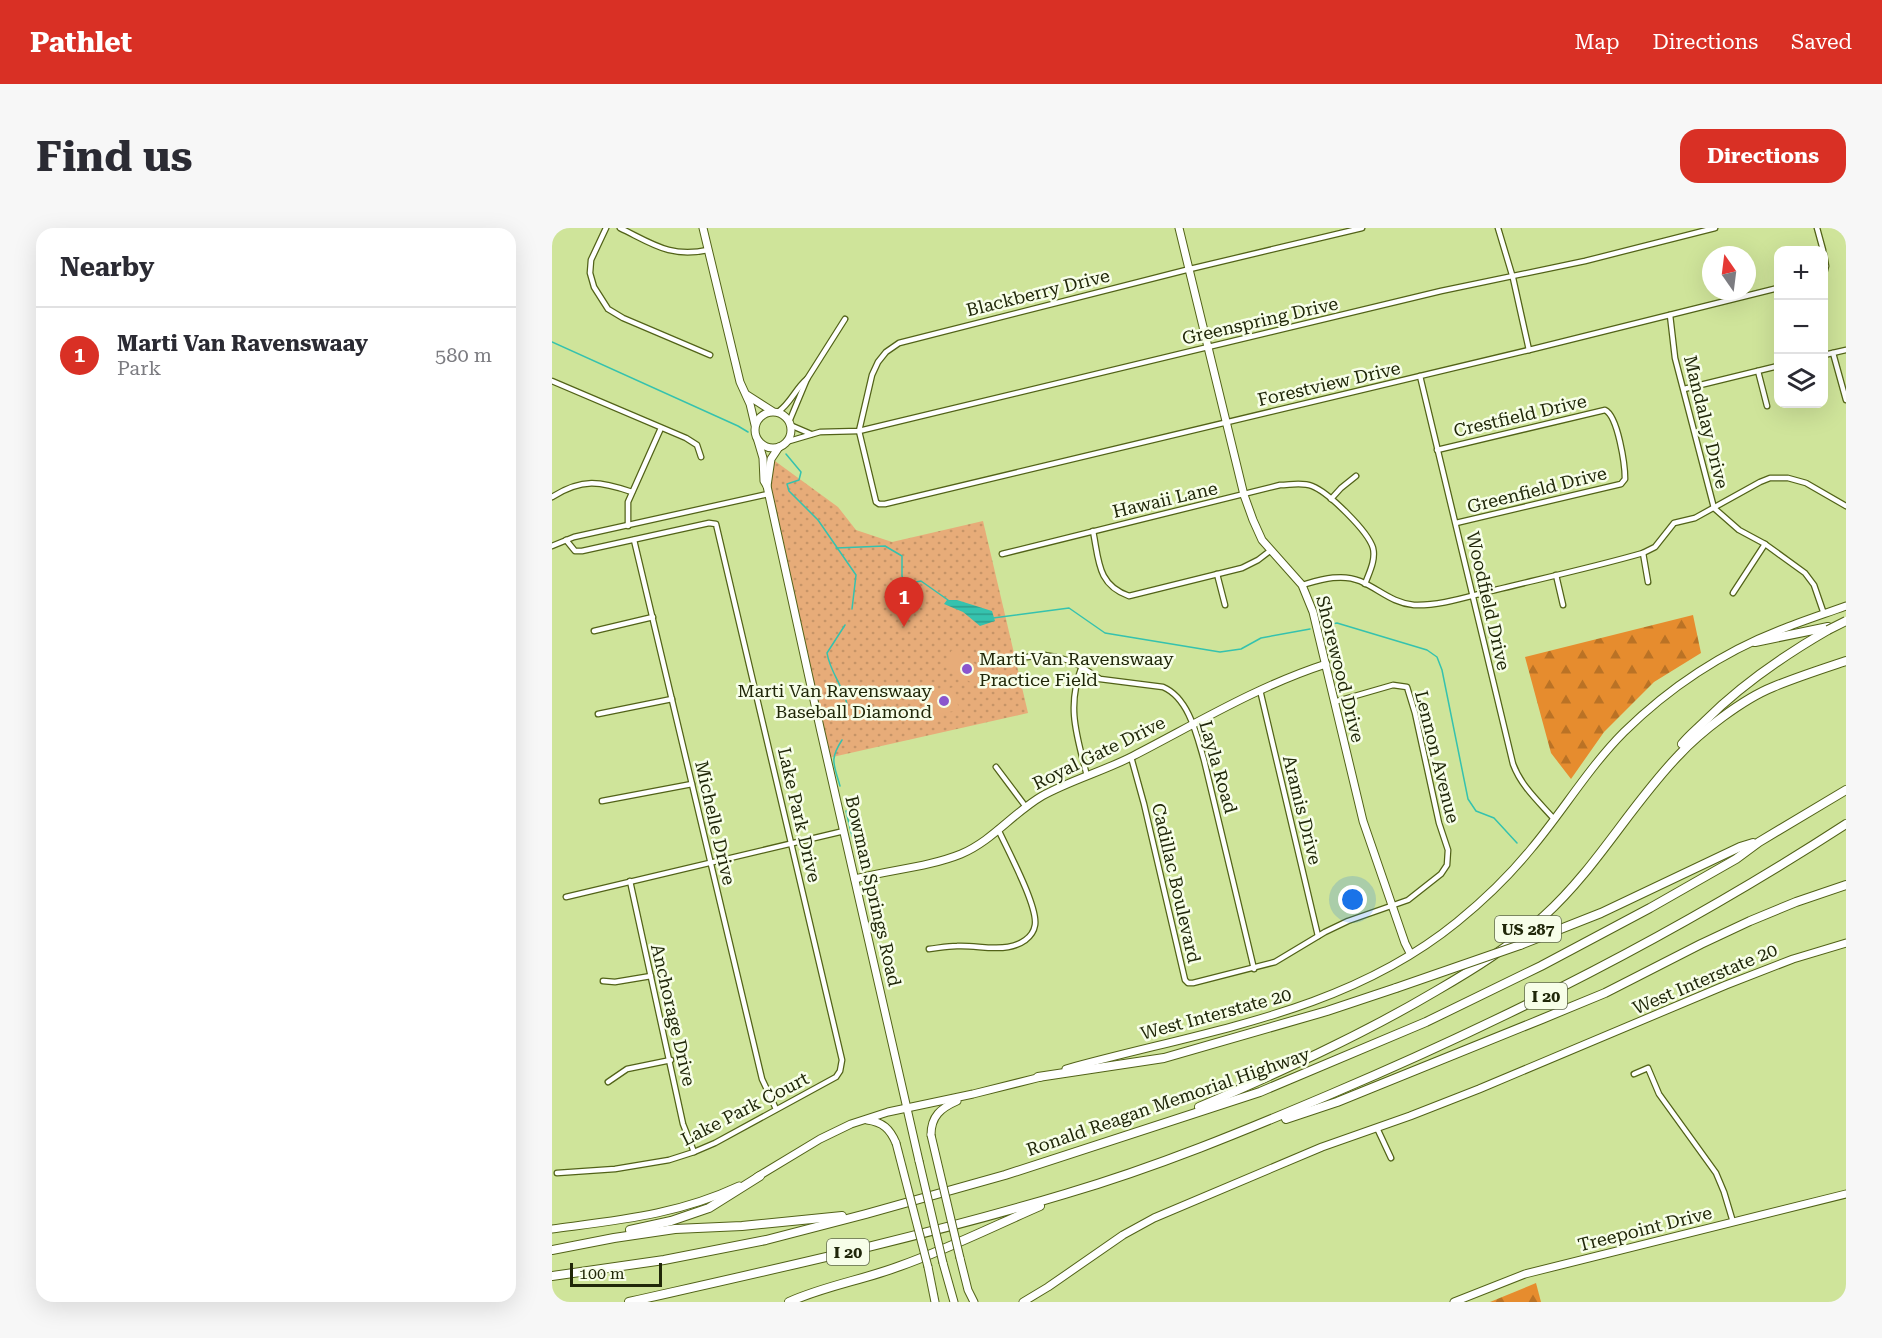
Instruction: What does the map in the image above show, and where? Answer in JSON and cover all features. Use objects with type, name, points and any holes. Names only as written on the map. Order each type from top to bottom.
[{"type":"highway","points":[[1755,642],[1846,622]]},
{"type":"highway","points":[[1679,754],[1683,743],[1735,693],[1786,655],[1827,630],[1846,622]]},
{"type":"highway","name":"US 287","points":[[1154,1128],[1278,1073],[1389,1018],[1486,962],[1544,916],[1590,867],[1658,777],[1679,754],[1750,699],[1772,687],[1846,661]]},
{"type":"highway","name":"Ronald Reagan Memorial Highway","points":[[552,1276],[664,1260],[766,1240],[867,1214],[1005,1175],[1260,1092],[1426,1022],[1601,935],[1736,859],[1759,842],[1846,790]]},
{"type":"highway","name":"I 20","points":[[629,1302],[857,1250],[1066,1194],[1231,1137],[1452,1042],[1580,979],[1711,907],[1846,824]]},
{"type":"highway","points":[[1038,1077],[1164,1058],[1327,1011],[1520,945],[1602,913],[1740,847],[1759,842]]},
{"type":"highway","points":[[1231,1137],[1337,1102],[1542,1019],[1605,993],[1750,921],[1846,885]]},
{"type":"highway","points":[[584,1244],[671,1221],[709,1208],[760,1176]]},
{"type":"highway","points":[[789,1302],[923,1257],[1066,1194]]},
{"type":"highway","points":[[552,1250],[675,1229],[742,1226],[867,1214]]},
{"type":"street","points":[[606,228],[591,260],[590,273],[594,287],[608,309],[623,318],[710,355]]},
{"type":"street","points":[[620,228],[674,252],[686,254],[708,250]]},
{"type":"street","points":[[703,228],[740,382],[753,412],[754,430],[758,441],[768,448],[779,447],[786,442],[791,431],[790,423],[807,379],[844,319]]},
{"type":"street","name":"Shorewood Drive","points":[[1179,228],[1244,495],[1257,530],[1271,550],[1302,585],[1313,612],[1363,821],[1410,953]]},
{"type":"street","name":"Blackberry Drive","points":[[885,504],[876,502],[859,431],[872,375],[886,352],[899,344],[1190,269],[1362,228]]},
{"type":"street","points":[[1498,228],[1513,278],[1529,350]]},
{"type":"street","name":"Greenspring Drive","points":[[786,442],[811,434],[859,431],[1441,291],[1513,278],[1586,261],[1715,228]]},
{"type":"street","points":[[1817,228],[1822,246]]},
{"type":"street","name":"Forestview Drive","points":[[885,504],[1774,289]]},
{"type":"street","name":"Mandalay Drive","points":[[1670,315],[1672,343],[1714,508],[1739,530],[1765,544],[1805,573],[1814,585],[1824,614]]},
{"type":"street","points":[[1828,354],[1846,350]]},
{"type":"street","points":[[1833,353],[1846,400]]},
{"type":"street","points":[[1684,389],[1774,367]]},
{"type":"street","points":[[1758,371],[1767,406]]},
{"type":"street","name":"Woodfield Drive","points":[[1420,376],[1513,764],[1517,776],[1554,819]]},
{"type":"street","points":[[755,425],[761,415],[775,412],[788,405],[800,385],[807,379]]},
{"type":"street","points":[[552,381],[694,442],[701,457]]},
{"type":"street","points":[[745,393],[790,423]]},
{"type":"street","name":"Crestfield Drive","points":[[1437,450],[1605,410],[1610,412]]},
{"type":"street","name":"Greenfield Drive","points":[[1456,524],[1624,482],[1625,472],[1617,432],[1610,412]]},
{"type":"street","name":"Greenspring Drive","points":[[790,423],[811,434]]},
{"type":"street","points":[[628,526],[628,502],[662,428]]},
{"type":"street","name":"Bowman Springs Road","points":[[758,441],[763,458],[764,481],[767,486]]},
{"type":"street","name":"Bowman Springs Road","points":[[779,447],[771,459],[768,494],[906,1108],[954,1302]]},
{"type":"street","points":[[1331,499],[1356,476]]},
{"type":"street","points":[[1302,585],[1328,578],[1343,578],[1358,580],[1392,600],[1415,605],[1448,601],[1642,553],[1655,547],[1674,524],[1695,518],[1760,482],[1778,477],[1806,483],[1846,506]]},
{"type":"street","points":[[552,497],[574,485],[590,482],[606,483],[632,492]]},
{"type":"street","name":"Hawaii Lane","points":[[1002,554],[1280,486],[1298,484],[1311,486],[1331,499],[1368,536],[1373,548],[1373,560],[1365,584]]},
{"type":"street","points":[[552,546],[566,540],[768,494]]},
{"type":"street","name":"Lake Park Drive","points":[[634,540],[708,523],[716,524],[842,1060],[836,1077]]},
{"type":"street","points":[[1092,531],[1107,583],[1117,592],[1129,596],[1242,568],[1271,550]]},
{"type":"street","points":[[566,540],[575,550],[582,551],[634,540]]},
{"type":"street","name":"Michelle Drive","points":[[634,540],[762,1079],[776,1109]]},
{"type":"street","points":[[1733,593],[1765,544]]},
{"type":"street","points":[[1642,553],[1648,582]]},
{"type":"street","points":[[1217,574],[1225,605]]},
{"type":"street","points":[[1556,575],[1563,605]]},
{"type":"street","name":"West Interstate 20","points":[[552,1229],[650,1216],[686,1207],[760,1176],[820,1139],[865,1119],[1232,1028],[1289,1011],[1373,976],[1456,923],[1479,903],[1531,850],[1601,758],[1623,733],[1691,675],[1729,653],[1846,606]]},
{"type":"street","points":[[594,631],[653,617]]},
{"type":"street","name":"Layla Road","points":[[1027,657],[1044,655],[1056,657],[1082,666],[1100,679],[1160,687],[1172,691],[1180,701],[1192,725],[1204,760],[1254,969]]},
{"type":"street","name":"Royal Gate Drive","points":[[855,879],[960,855],[988,838],[1026,807],[1057,788],[1131,757],[1260,690],[1293,675],[1326,664]]},
{"type":"street","points":[[1082,666],[1077,680],[1073,711],[1087,776]]},
{"type":"street","name":"Lennon Avenue","points":[[1334,702],[1393,685],[1407,687],[1415,713],[1439,823],[1448,850],[1444,870]]},
{"type":"street","name":"Aramis Drive","points":[[1260,690],[1318,936]]},
{"type":"street","points":[[598,714],[672,699]]},
{"type":"street","name":"Cadillac Boulevard","points":[[1131,757],[1185,980],[1188,983],[1254,969],[1275,962],[1348,921],[1408,900],[1435,880],[1444,870]]},
{"type":"street","points":[[996,767],[1026,807]]},
{"type":"street","points":[[602,801],[692,784]]},
{"type":"street","points":[[929,949],[958,946],[1011,947],[1025,941],[1033,931],[1035,924],[1032,907],[998,829]]},
{"type":"street","points":[[566,897],[844,831]]},
{"type":"street","name":"Anchorage Drive","points":[[630,881],[684,1124],[694,1152]]},
{"type":"street","name":"West Interstate 20","points":[[1023,1302],[1140,1225],[1322,1147],[1479,1089],[1726,985],[1793,959],[1846,943]]},
{"type":"street","points":[[603,981],[615,982],[651,976]]},
{"type":"street","points":[[608,1082],[627,1069],[670,1060]]},
{"type":"street","points":[[1634,1074],[1648,1068],[1659,1094],[1716,1173],[1732,1222]]},
{"type":"street","name":"Lake Park Court","points":[[557,1173],[615,1169],[669,1160],[694,1152],[715,1143],[836,1077]]},
{"type":"street","points":[[973,1094],[939,1110],[933,1118],[930,1135],[968,1290],[974,1302]]},
{"type":"street","points":[[865,1119],[885,1126],[892,1133],[896,1143],[935,1302]]},
{"type":"street","points":[[1377,1128],[1391,1158]]},
{"type":"street","name":"Treepoint Drive","points":[[1454,1302],[1525,1274],[1846,1194]]},
{"type":"green space","points":[[1693,615],[1701,653],[1654,682],[1604,732],[1571,779],[1551,753],[1525,657]]},
{"type":"green space","points":[[1536,1283],[1541,1302],[1490,1302]]},
{"type":"shaded area","points":[[764,453],[838,507],[856,530],[892,542],[983,521],[1028,713],[828,758]]},
{"type":"shaded area","name":"Marti Van Ravenswaay Practice Field","points":[[952,650],[992,674],[982,689],[942,665]]},
{"type":"shaded area","name":"Marti Van Ravenswaay Baseball Diamond","points":[[954,687],[959,710],[934,715],[929,693]]},
{"type":"water","points":[[947,600],[957,600],[992,611],[995,621],[980,626],[963,612],[944,604]]},
{"type":"waterway","points":[[552,342],[748,432]]},
{"type":"waterway","points":[[786,454],[801,472],[799,480],[787,484],[789,491],[818,520],[856,575],[852,609]]},
{"type":"waterway","points":[[836,548],[885,546],[902,556],[902,576],[905,584],[921,581],[948,600]]},
{"type":"waterway","points":[[993,618],[1069,608],[1105,633],[1220,652],[1241,649],[1261,638],[1310,629]]},
{"type":"waterway","points":[[1322,626],[1337,623],[1427,650],[1437,657],[1442,670],[1468,799],[1476,811],[1494,818],[1517,843]]},
{"type":"waterway","points":[[839,715],[847,704],[827,653],[845,625]]},
{"type":"waterway","points":[[840,786],[834,758],[842,740]]},
{"type":"waterway","points":[[846,811],[852,836]]},
{"type":"place","name":"Marti Van Ravenswaay","points":[[904,627]]},
{"type":"place","name":"Marti Van Ravenswaay Practice Field","points":[[967,669]]},
{"type":"place","name":"Marti Van Ravenswaay Baseball Diamond","points":[[944,701]]}]
